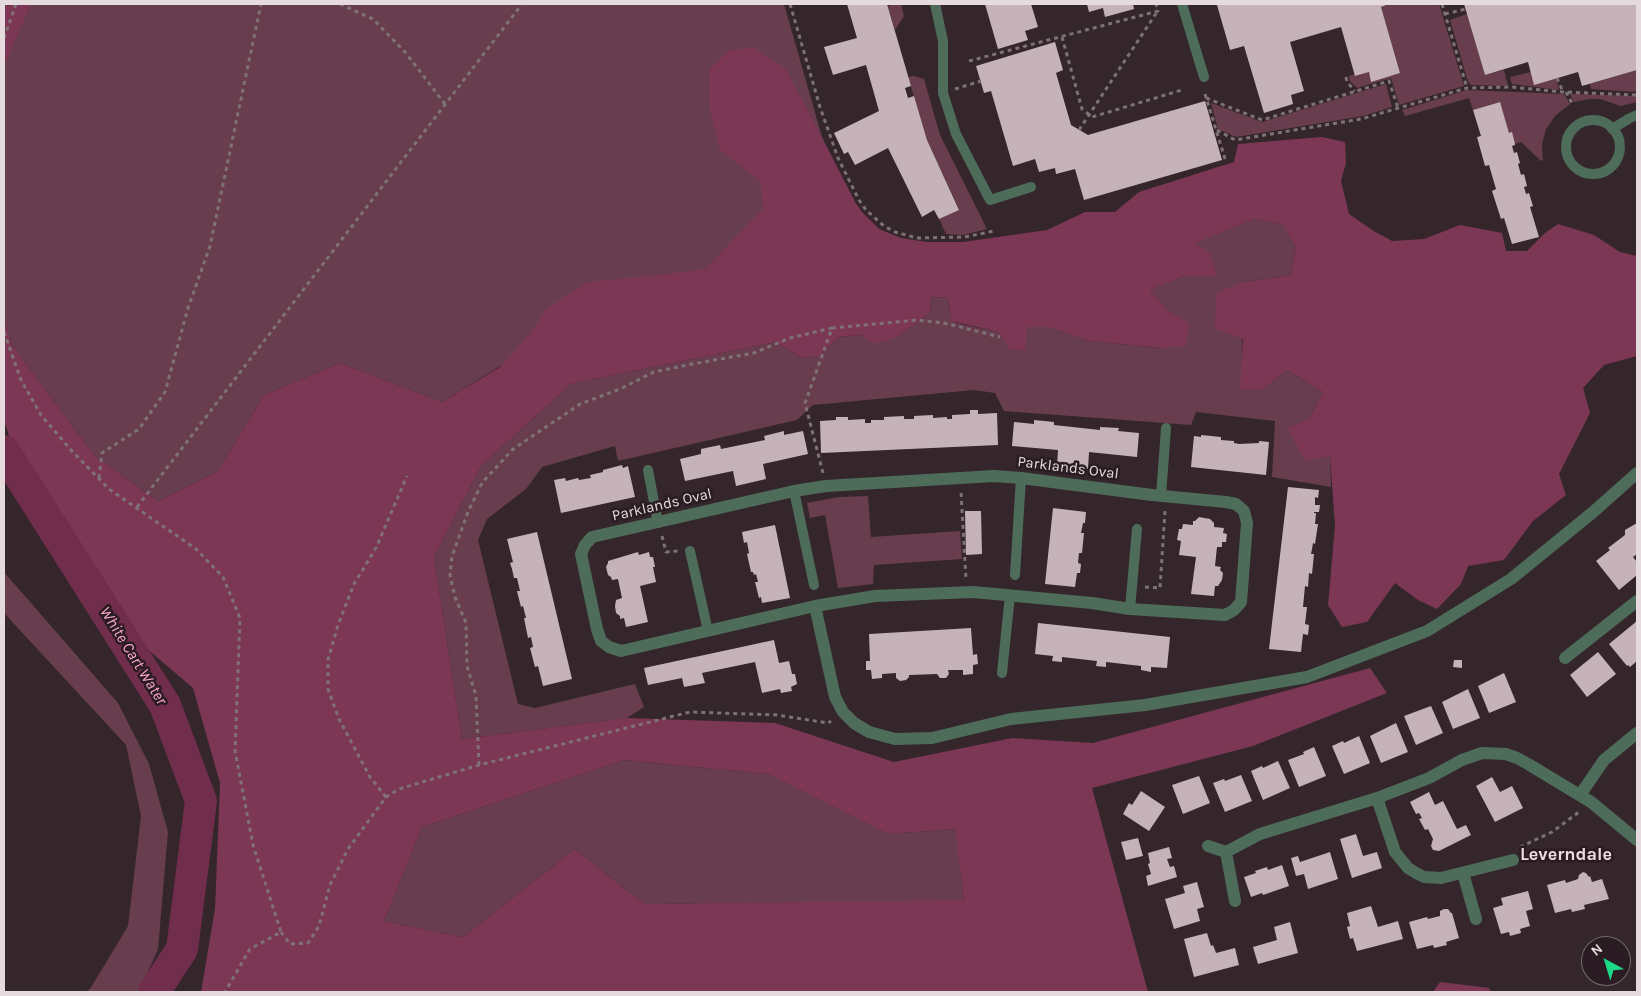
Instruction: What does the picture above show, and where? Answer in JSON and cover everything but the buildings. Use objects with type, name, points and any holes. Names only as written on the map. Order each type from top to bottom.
[{"type":"street","points":[[815,606],[835,697],[844,712],[854,723],[869,732],[894,739],[932,738],[1011,719],[1145,705],[1307,677],[1428,631],[1511,579],[1592,513],[1637,472]]},
{"type":"street","name":"Parklands Oval","points":[[994,476],[1236,504],[1244,511],[1247,522],[1241,602],[1234,610],[1225,615],[967,592],[876,596],[815,606],[621,651],[609,647],[601,641],[596,629],[581,554],[585,545],[592,537],[794,491],[826,486],[994,476]]},
{"type":"street","points":[[1565,658],[1637,601]]},
{"type":"street","points":[[1585,798],[1604,760],[1637,734]]},
{"type":"street","points":[[1208,846],[1226,852],[1260,834],[1376,798],[1429,778],[1472,756],[1493,753],[1506,754],[1518,758],[1585,798],[1637,840]]},
{"type":"street","points":[[1376,798],[1395,852],[1408,868],[1424,877],[1450,877],[1513,860]]},
{"type":"street","points":[[1226,852],[1235,901]]},
{"type":"street","points":[[1463,873],[1476,919]]},
{"type":"lane","points":[[935,4],[943,41],[943,93],[956,134],[990,200],[1031,187]]},
{"type":"lane","points":[[1182,4],[1204,77]]},
{"type":"lane","points":[[1612,129],[1637,115]]},
{"type":"lane","points":[[1591,120],[1604,123],[1612,129],[1617,137],[1619,152],[1617,159],[1608,170],[1592,175],[1583,173],[1575,168],[1566,154],[1568,137],[1573,130],[1591,120]]},
{"type":"lane","points":[[1163,496],[1166,428]]},
{"type":"lane","points":[[648,470],[658,523]]},
{"type":"lane","points":[[1015,575],[1021,478]]},
{"type":"lane","points":[[794,491],[814,585]]},
{"type":"lane","points":[[1130,608],[1137,529]]},
{"type":"lane","points":[[690,551],[708,630]]},
{"type":"lane","points":[[1002,673],[1010,595]]},
{"type":"path","points":[[4,38],[16,4]]},
{"type":"path","points":[[99,478],[102,453],[139,429],[165,392],[188,308],[210,246],[261,4]]},
{"type":"path","points":[[340,4],[373,19],[405,52],[445,104]]},
{"type":"path","points":[[137,507],[522,4]]},
{"type":"path","points":[[790,4],[820,107],[838,158],[866,210],[884,226],[895,232],[917,238],[965,237],[994,231]]},
{"type":"path","points":[[1156,4],[1158,11]]},
{"type":"path","points":[[1442,4],[1467,88]]},
{"type":"path","points":[[1445,14],[1466,9]]},
{"type":"path","points":[[969,62],[1158,11]]},
{"type":"path","points":[[1079,130],[1158,11]]},
{"type":"path","points":[[1062,37],[1082,109],[1092,117],[1182,90]]},
{"type":"path","points":[[1346,77],[1347,82],[1355,91]]},
{"type":"path","points":[[1557,78],[1572,103]]},
{"type":"path","points":[[1226,162],[1206,96],[1262,120],[1388,81],[1398,108]]},
{"type":"path","points":[[1217,130],[1235,140],[1361,119],[1467,88],[1511,87],[1564,92],[1637,95]]},
{"type":"path","points":[[479,765],[476,696],[467,666],[466,623],[455,597],[450,576],[452,556],[468,512],[482,483],[512,450],[580,404],[620,389],[654,372],[754,354],[790,338],[832,328],[917,320],[944,323],[1000,337]]},
{"type":"path","points":[[826,486],[805,403],[832,328]]},
{"type":"path","points":[[4,332],[22,380],[41,415],[109,489],[196,549],[222,577],[240,618],[235,752],[253,845],[281,932],[290,944],[308,943],[320,926],[330,885],[348,849],[386,796],[400,789],[479,765],[690,712],[777,715],[828,724],[844,712]]},
{"type":"path","points":[[386,796],[370,777],[339,719],[328,689],[328,660],[338,625],[354,584],[376,548],[407,476]]},
{"type":"path","points":[[961,478],[967,592]]},
{"type":"path","points":[[1132,586],[1160,588],[1163,496]]},
{"type":"path","points":[[658,523],[666,552],[690,551]]},
{"type":"path","points":[[1513,860],[1513,848],[1525,845],[1566,823],[1585,798]]},
{"type":"path","points":[[225,992],[250,949],[281,932]]},
{"type":"shaded area","points":[[4,4],[31,4],[6,62],[4,72]]},
{"type":"shaded area","points":[[31,4],[784,4],[822,137],[855,202],[776,278],[565,326],[442,402],[340,363],[264,395],[218,471],[158,501],[95,456],[12,345],[4,316],[4,72],[5,62]]},
{"type":"shaded area","points":[[901,4],[904,16],[895,30],[888,6]]},
{"type":"shaded area","points":[[1391,4],[1439,4],[1464,86],[1399,105],[1391,78],[1357,88],[1350,81],[1349,76],[1355,74],[1356,76],[1369,72],[1372,81],[1400,73],[1381,7]]},
{"type":"shaded area","points":[[1467,14],[1485,75],[1504,70],[1508,86],[1471,85],[1468,82],[1450,20]]},
{"type":"shaded area","points":[[754,48],[786,69],[855,202],[879,229],[901,238],[927,242],[963,242],[1047,230],[1085,212],[1115,212],[1139,192],[1234,162],[1238,144],[1322,137],[1345,142],[1346,163],[1341,181],[1349,214],[1392,241],[1424,239],[1460,225],[1502,233],[1506,251],[1527,251],[1545,233],[1558,224],[1594,235],[1620,252],[1637,256],[1637,356],[1604,365],[1583,388],[1590,413],[1559,474],[1566,495],[1533,521],[1504,560],[1468,566],[1461,584],[1437,609],[1418,600],[1395,583],[1367,622],[1342,627],[1328,605],[1335,526],[1330,456],[1305,460],[1287,428],[1309,419],[1323,392],[1287,370],[1263,390],[1240,389],[1243,339],[1215,329],[1216,293],[1243,282],[1290,275],[1296,248],[1284,225],[1255,219],[1195,243],[1209,252],[1217,276],[1185,276],[1150,290],[1166,309],[1189,323],[1186,346],[1161,348],[1089,341],[1048,327],[1027,327],[1025,350],[1010,350],[999,332],[951,321],[948,298],[931,297],[930,313],[895,338],[875,344],[861,335],[839,337],[819,356],[802,358],[775,342],[571,384],[481,466],[434,557],[462,739],[627,718],[775,723],[894,762],[1012,738],[1093,743],[1370,668],[1387,693],[1253,746],[1092,788],[1148,992],[201,992],[215,909],[220,783],[193,688],[132,636],[37,517],[4,421],[4,316],[12,345],[95,456],[158,501],[218,471],[264,395],[340,363],[442,402],[500,367],[533,330],[547,308],[587,282],[705,269],[763,209],[760,181],[720,150],[710,110],[710,69],[729,50]],"holes":[[[624,760],[768,774],[888,834],[955,829],[964,900],[644,904],[575,849],[463,937],[384,921],[422,827]]]},
{"type":"shaded area","points":[[1637,70],[1637,92],[1591,89],[1590,84]]},
{"type":"shaded area","points":[[1531,72],[1556,78],[1559,90],[1512,84],[1510,77]]},
{"type":"shaded area","points":[[914,76],[924,79],[940,135],[987,229],[964,235],[946,234],[939,219],[959,209],[927,140],[908,77]]},
{"type":"shaded area","points":[[1386,84],[1392,107],[1363,116],[1236,137],[1218,129],[1211,103],[1262,122]]},
{"type":"shaded area","points":[[1467,90],[1564,94],[1570,104],[1555,116],[1546,129],[1542,144],[1543,160],[1541,161],[1521,142],[1515,144],[1509,133],[1499,102],[1473,110],[1469,98],[1405,116],[1402,110]]},
{"type":"shaded area","points":[[1570,94],[1637,96],[1637,102],[1621,106],[1600,99],[1574,102]]},
{"type":"shaded area","points":[[1255,219],[1285,225],[1296,248],[1290,275],[1243,282],[1242,354],[1263,390],[1287,370],[1323,392],[1309,419],[1287,429],[1330,455],[1331,487],[1272,477],[1275,421],[1196,412],[1191,425],[1004,411],[995,393],[974,390],[813,405],[797,420],[618,461],[615,446],[542,467],[526,489],[487,519],[478,540],[518,704],[535,708],[635,684],[644,707],[627,718],[462,739],[434,557],[481,466],[571,384],[775,342],[802,358],[819,356],[839,337],[861,335],[895,338],[930,313],[931,297],[948,298],[951,321],[965,325],[999,332],[1027,327],[1048,327],[1089,341],[1161,348],[1188,323],[1166,309],[1150,290],[1185,276],[1217,275],[1194,243]]},
{"type":"shaded area","points":[[868,496],[871,537],[960,531],[962,559],[874,565],[873,584],[838,588],[825,515],[810,518],[807,503],[839,497]]},
{"type":"shaded area","points":[[4,572],[118,703],[149,764],[168,832],[158,949],[139,992],[84,992],[90,989],[128,926],[141,816],[126,745],[4,613]]},
{"type":"shaded area","points":[[624,760],[768,774],[888,834],[956,829],[964,901],[644,904],[575,849],[463,937],[384,921],[422,827]]},
{"type":"shaded area","points":[[1440,982],[1489,988],[1491,992],[1433,992]]},
{"type":"waterway","name":"White Cart Water","points":[[4,451],[165,705],[201,801],[182,949],[154,992]]},
{"type":"district","name":"Leverndale","points":[[1566,855]]}]
